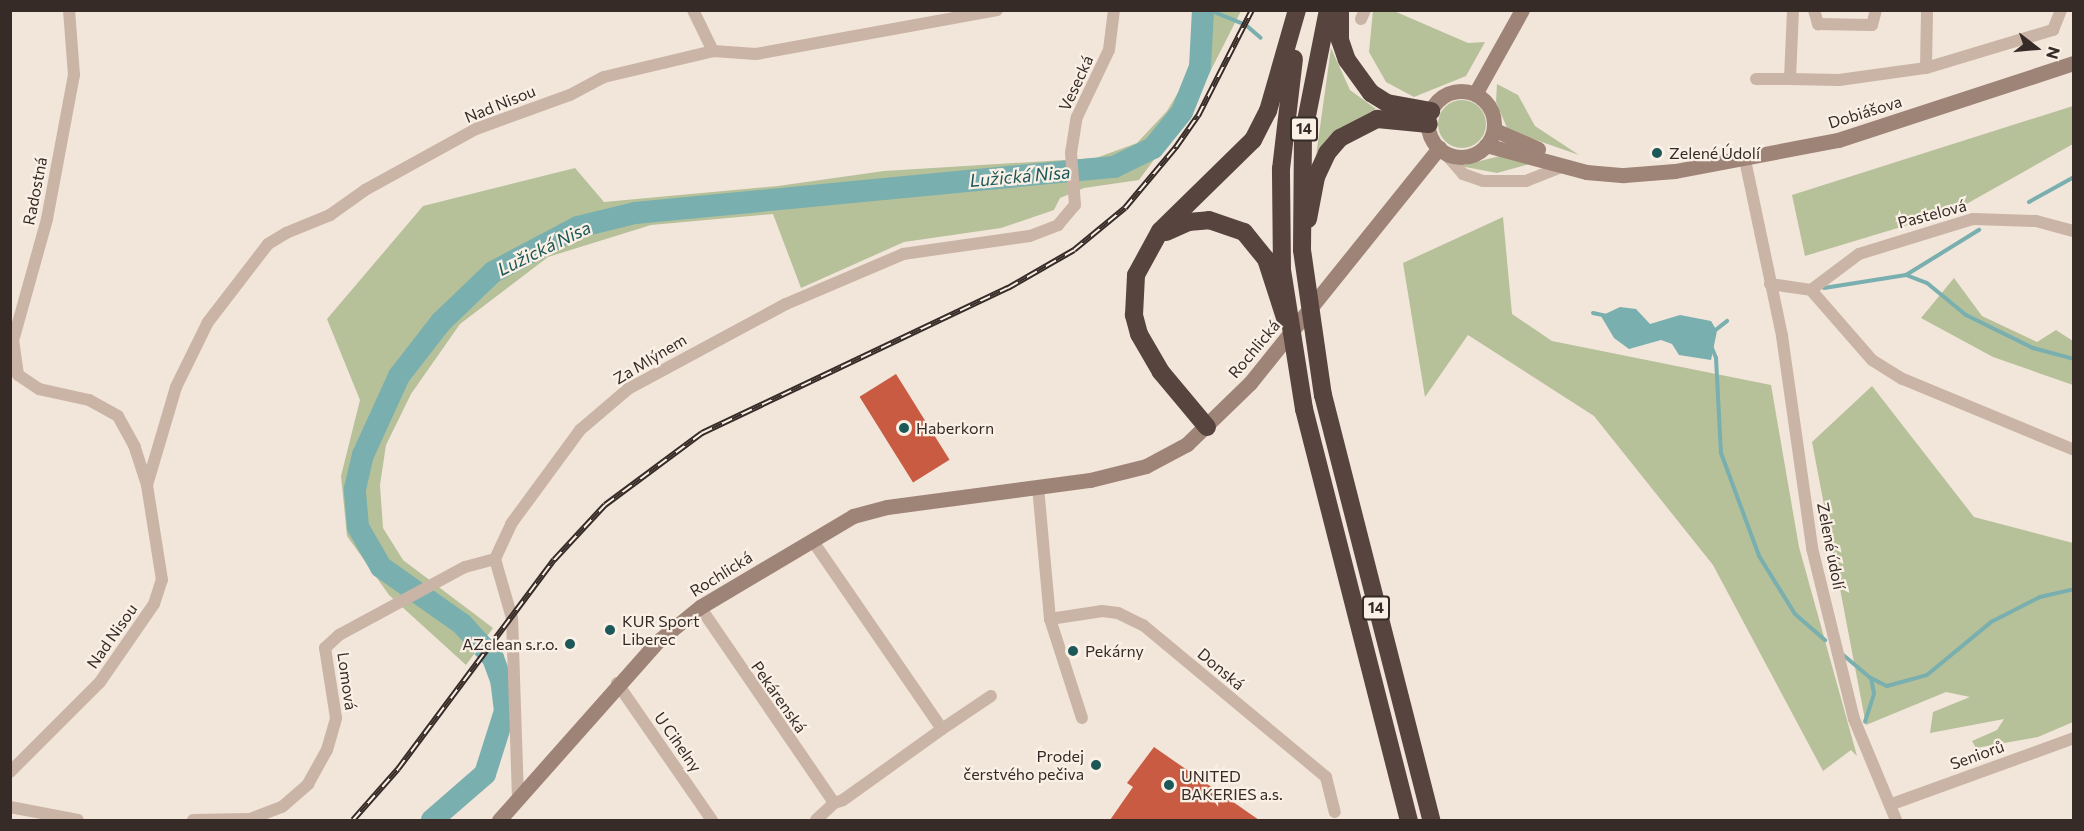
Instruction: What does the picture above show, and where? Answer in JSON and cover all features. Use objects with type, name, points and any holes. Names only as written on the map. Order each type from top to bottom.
[{"type":"highway","points":[[1207,427],[1161,372],[1138,334],[1134,315],[1136,275],[1154,239],[1253,140],[1268,111],[1297,10]]},
{"type":"highway","name":"14","points":[[1306,10],[1284,132],[1282,270],[1287,322],[1304,409],[1409,820]]},
{"type":"highway","name":"14","points":[[1328,10],[1303,136],[1302,250],[1323,395],[1431,820]]},
{"type":"highway","points":[[1340,10],[1340,40],[1347,60],[1371,93],[1386,103],[1430,117]]},
{"type":"highway","points":[[1302,250],[1316,177],[1340,138],[1377,118],[1430,117]]},
{"type":"highway","points":[[1154,239],[1188,222],[1209,220],[1244,232],[1266,259],[1287,322]]},
{"type":"street","name":"Radostná","points":[[14,378],[14,341],[47,219],[74,75],[69,10]]},
{"type":"street","points":[[693,10],[713,51]]},
{"type":"street","points":[[932,10],[943,20]]},
{"type":"street","name":"Nad Nisou","points":[[147,485],[190,355],[208,322],[268,244],[330,215],[365,190],[476,129],[604,77],[713,51],[756,54],[996,10]]},
{"type":"street","name":"Vesecká","points":[[1075,200],[1071,153],[1077,117],[1109,50],[1114,10]]},
{"type":"street","points":[[1475,94],[1522,10]]},
{"type":"street","points":[[1790,79],[1793,10]]},
{"type":"street","points":[[1814,10],[1818,24],[1872,25],[1876,10]]},
{"type":"street","points":[[1926,68],[1927,10]]},
{"type":"street","points":[[1756,79],[1839,80],[1926,68],[2053,30],[2061,10]]},
{"type":"street","name":"Dobiášova","points":[[1486,145],[1552,171],[1624,175],[1660,173],[1745,160],[1838,140],[2073,63]]},
{"type":"street","points":[[1442,150],[1466,156],[1486,145],[1495,130],[1489,106],[1475,94],[1453,92],[1430,117],[1442,150],[1463,174],[1483,181],[1504,184],[1552,171]]},
{"type":"street","name":"Dobiášova","points":[[1495,130],[1587,166],[1660,173]]},
{"type":"street","name":"Rochlická","points":[[499,820],[617,684],[658,641],[700,608],[853,516],[887,507],[1038,487],[1146,466],[1187,444],[1207,427],[1270,360],[1442,150]]},
{"type":"street","name":"Zelené údolí","points":[[1745,160],[1770,284],[1812,548],[1854,719],[1872,769],[1892,804],[1896,820]]},
{"type":"street","name":"Za Mlýnem","points":[[495,559],[511,524],[580,430],[628,388],[758,316],[903,254],[1030,236],[1058,225],[1075,200]]},
{"type":"street","name":"Pastelová","points":[[1811,290],[1858,254],[1973,219],[2036,221],[2073,231]]},
{"type":"street","points":[[1770,284],[1811,290],[1872,360],[1903,379],[2073,450]]},
{"type":"street","name":"Nad Nisou","points":[[10,772],[100,682],[154,604],[162,580],[147,485],[135,447],[118,416],[89,400],[39,389],[14,378]]},
{"type":"street","points":[[1038,487],[1050,619],[1082,717]]},
{"type":"street","points":[[812,540],[942,729]]},
{"type":"street","points":[[495,559],[512,618],[518,798]]},
{"type":"street","name":"Lomová","points":[[193,820],[250,819],[282,807],[308,784],[327,750],[336,718],[325,648],[339,635],[465,567],[495,559]]},
{"type":"street","name":"Pekárenská","points":[[700,608],[834,803]]},
{"type":"street","name":"Donská","points":[[1050,619],[1102,611],[1118,613],[1143,625],[1326,777],[1335,812]]},
{"type":"street","name":"U Cihelny","points":[[617,684],[711,820]]},
{"type":"street","points":[[816,820],[834,803],[991,696]]},
{"type":"street","name":"Seniorů","points":[[1892,804],[2073,738]]},
{"type":"street","points":[[10,807],[78,820]]},
{"type":"green space","points":[[1373,10],[1394,11],[1468,43],[1485,42],[1466,76],[1414,97],[1386,82],[1369,52]]},
{"type":"green space","points":[[1192,11],[1241,11],[1190,111],[1139,180],[1084,188],[1060,198],[1054,210],[1001,228],[904,242],[801,288],[773,214],[651,225],[548,257],[460,324],[411,394],[386,445],[380,485],[383,528],[403,560],[493,628],[466,665],[389,595],[347,536],[341,476],[360,400],[327,319],[423,206],[575,168],[604,202],[778,186],[884,171],[1096,158],[1137,143],[1167,111],[1191,71]]},
{"type":"green space","points":[[1331,48],[1350,90],[1376,109],[1335,131],[1316,156]]},
{"type":"green space","points":[[1497,84],[1518,95],[1535,126],[1579,155],[1508,130],[1496,102]]},
{"type":"green space","points":[[1457,100],[1467,100],[1479,107],[1486,119],[1486,129],[1479,141],[1467,148],[1457,148],[1442,137],[1438,129],[1438,119],[1449,104]]},
{"type":"green space","points":[[2073,106],[2073,144],[1954,211],[1805,256],[1792,195]]},
{"type":"green space","points":[[1504,155],[1533,163],[1497,173],[1460,166]]},
{"type":"green space","points":[[1503,217],[1512,314],[1552,341],[1771,385],[1799,547],[1857,756],[1851,750],[1823,771],[1713,565],[1594,416],[1468,335],[1425,397],[1403,263]]},
{"type":"green space","points":[[1954,278],[1982,316],[2037,342],[2056,330],[2073,341],[2073,385],[1993,357],[1921,318]]},
{"type":"green space","points":[[1872,386],[1974,517],[2073,543],[2073,722],[2038,737],[1976,748],[1972,741],[1997,730],[2004,719],[1930,733],[1933,712],[1970,697],[1946,692],[1866,725],[1812,442]]},
{"type":"water","points":[[1620,307],[1636,309],[1650,324],[1680,315],[1711,321],[1717,331],[1711,360],[1679,355],[1672,344],[1661,340],[1629,349],[1614,338],[1601,316]]},
{"type":"building","name":"Haberkorn","points":[[896,374],[950,460],[913,482],[860,397]]},
{"type":"building","name":"UNITED BAKERIES a.s.","points":[[1154,747],[1259,820],[1110,820],[1133,787],[1127,783]]},
{"type":"waterway","name":"Lužická Nisa","points":[[432,820],[485,774],[505,711],[501,680],[493,658],[462,624],[381,567],[358,527],[355,489],[363,455],[399,376],[441,322],[493,272],[578,227],[635,213],[1114,167],[1153,148],[1182,112],[1200,67],[1203,10]]},
{"type":"waterway","points":[[1209,10],[1243,24]]},
{"type":"waterway","points":[[1247,26],[1261,38]]},
{"type":"waterway","points":[[2029,202],[2074,177]]},
{"type":"waterway","points":[[1906,275],[1979,230]]},
{"type":"waterway","points":[[1824,288],[1906,275],[1927,283],[1966,315],[2033,348],[2074,359]]},
{"type":"waterway","points":[[1593,313],[1607,316]]},
{"type":"waterway","points":[[1713,332],[1727,321]]},
{"type":"waterway","points":[[1711,346],[1716,358],[1721,453],[1759,556],[1795,614],[1825,640]]},
{"type":"waterway","points":[[1871,678],[1887,686],[1927,675],[1991,622],[2040,597],[2074,589]]},
{"type":"waterway","points":[[1842,654],[1871,678],[1874,694],[1865,722]]},
{"type":"railway","points":[[353,820],[398,769],[554,560],[605,505],[702,433],[1008,288],[1074,250],[1125,208],[1176,147],[1198,116],[1252,10]]},
{"type":"place","name":"Zelené Údolí","points":[[1657,153]]},
{"type":"place","name":"Haberkorn","points":[[904,428]]},
{"type":"place","name":"KUR Sport Liberec","points":[[610,630]]},
{"type":"place","name":"AZclean s.r.o.","points":[[570,644]]},
{"type":"place","name":"Pekárny","points":[[1073,651]]},
{"type":"place","name":"Prodej čerstvého pečiva","points":[[1096,765]]},
{"type":"place","name":"UNITED BAKERIES a.s.","points":[[1169,785]]}]
